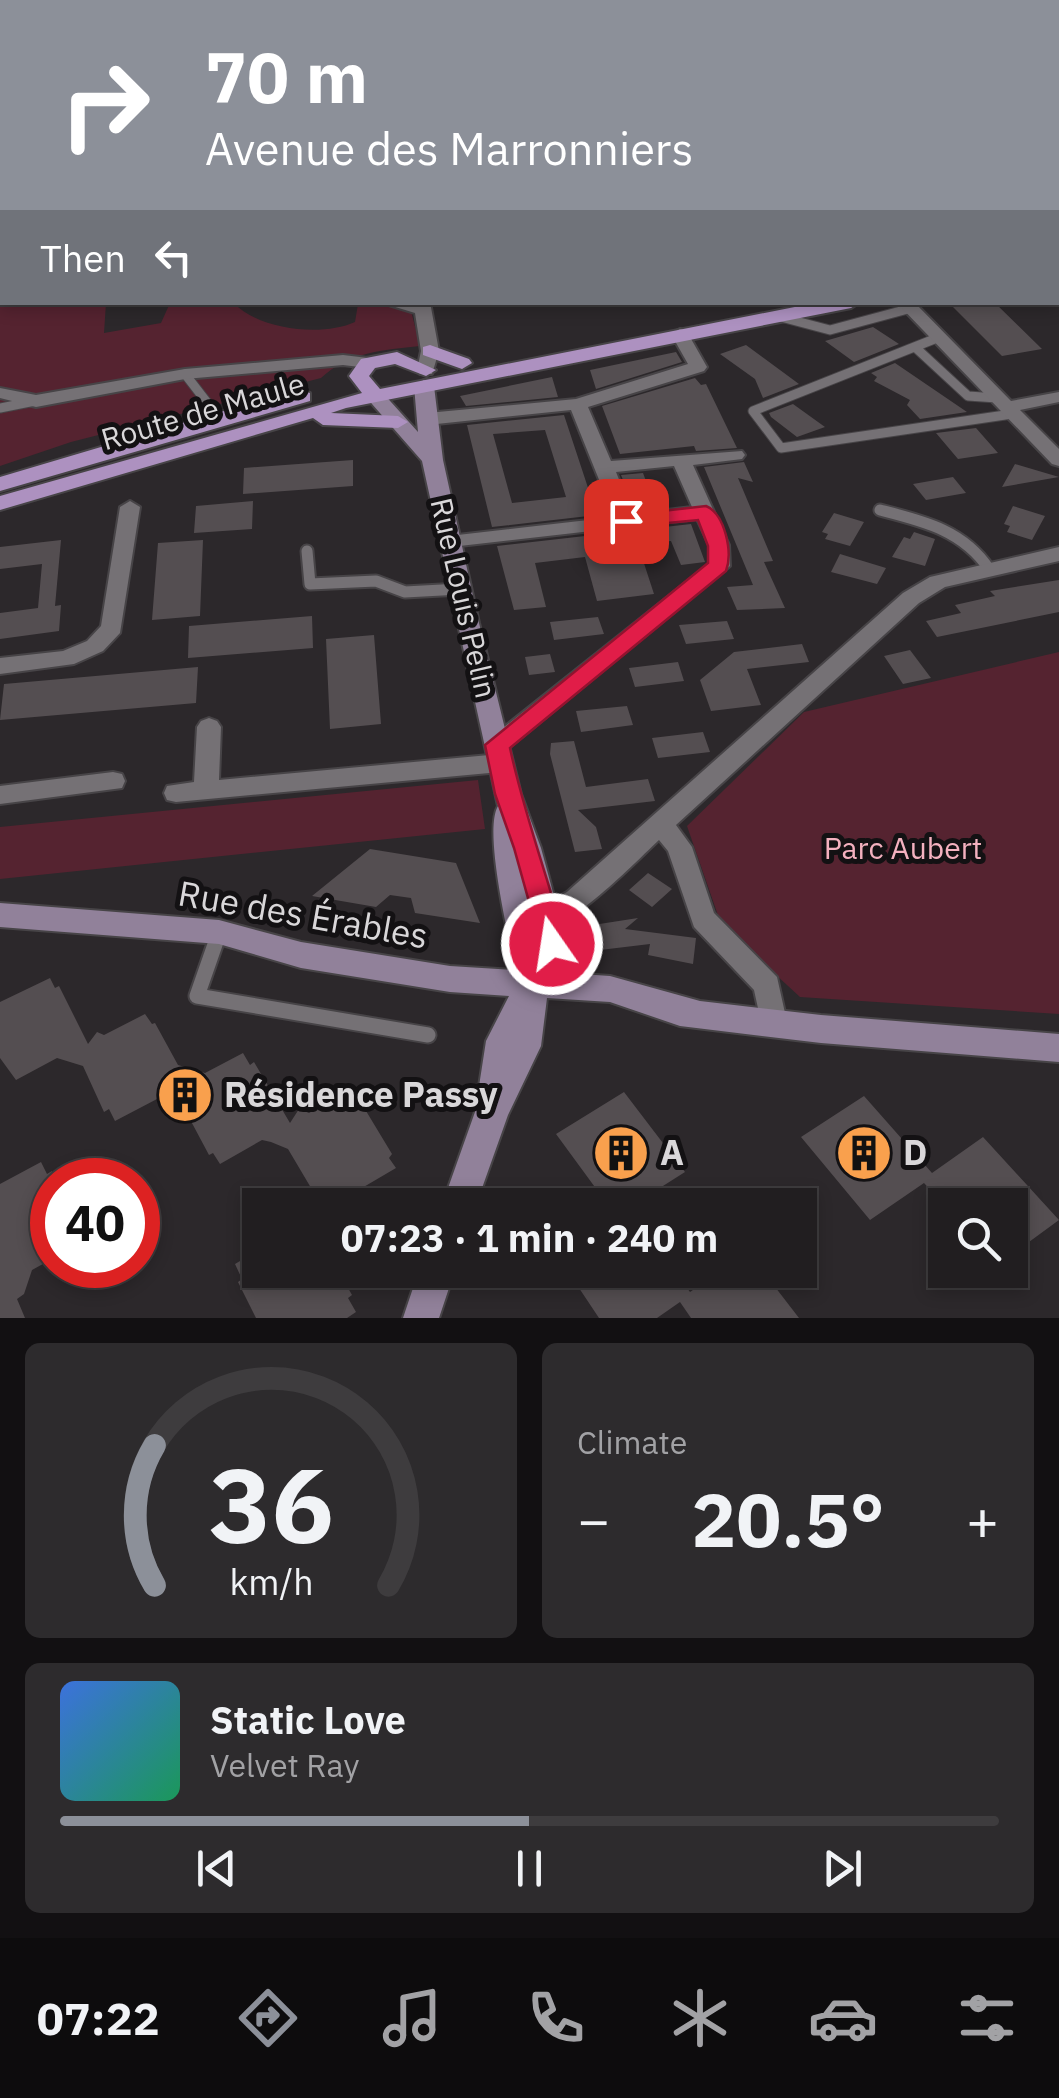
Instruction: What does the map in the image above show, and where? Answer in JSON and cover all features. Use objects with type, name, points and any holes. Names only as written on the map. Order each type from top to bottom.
[{"type":"main road","points":[[427,369],[773,309],[818,305]]},
{"type":"main road","points":[[369,380],[397,358],[427,369],[680,334],[773,309]]},
{"type":"main road","name":"Route de Maule","points":[[0,484],[219,418],[427,369]]},
{"type":"main road","name":"Route de Maule","points":[[0,503],[254,428],[369,380]]},
{"type":"main road","points":[[254,428],[267,431],[338,417],[398,422]]},
{"type":"main road","points":[[0,512],[72,480]]},
{"type":"street","points":[[422,306],[427,369]]},
{"type":"street","points":[[906,306],[1059,460]]},
{"type":"street","points":[[427,419],[578,404],[698,367],[680,334]]},
{"type":"street","points":[[0,393],[36,401],[184,374],[343,360],[369,380]]},
{"type":"street","name":"Rue Louis Pelin","points":[[427,369],[432,460],[449,543],[536,922],[552,944],[533,985],[525,1046],[492,1112],[465,1188]]},
{"type":"street","name":"Rue Louis Pelin","points":[[369,380],[398,422],[432,460]]},
{"type":"street","points":[[1005,406],[1059,397]]},
{"type":"street","points":[[578,404],[626,521]]},
{"type":"street","points":[[605,467],[735,455]]},
{"type":"street","points":[[176,793],[499,754],[719,566],[718,546],[706,512],[681,460]]},
{"type":"street","points":[[0,666],[66,658],[95,646],[112,628],[130,507]]},
{"type":"street","points":[[449,543],[706,512]]},
{"type":"street","points":[[536,922],[576,900],[911,598],[938,582],[1059,554]]},
{"type":"street","points":[[206,790],[209,727]]},
{"type":"street","points":[[0,795],[113,781]]},
{"type":"street","points":[[662,824],[679,847],[703,919],[767,985],[772,1022]]},
{"type":"street","name":"Rue des Érables","points":[[0,915],[219,932],[301,954],[450,979],[533,985],[608,1005],[821,1029],[1059,1048]]},
{"type":"street","points":[[421,1318],[431,1288]]},
{"type":"lane","points":[[773,309],[830,330],[906,306]]},
{"type":"lane","points":[[937,338],[753,411],[781,448],[1005,406]]},
{"type":"lane","points":[[916,348],[968,396],[1005,406]]},
{"type":"lane","points":[[184,374],[219,418]]},
{"type":"lane","points":[[0,408],[36,401]]},
{"type":"lane","points":[[398,422],[427,419]]},
{"type":"lane","points":[[880,510],[941,526],[983,557],[990,569]]},
{"type":"lane","points":[[307,552],[310,584],[376,580],[405,592],[460,589]]},
{"type":"lane","points":[[219,932],[197,996],[428,1035]]},
{"type":"green space","points":[[0,305],[106,305],[104,333],[161,323],[169,305],[236,305],[275,325],[309,330],[355,322],[358,305],[410,305],[420,346],[367,354],[343,363],[321,378],[71,442],[0,466]]},
{"type":"green space","name":"Parc Aubert","points":[[1059,652],[1059,1014],[800,997],[721,924],[687,826],[804,712]]},
{"type":"green space","points":[[478,780],[485,829],[0,879],[0,827]]},
{"type":"building","points":[[997,305],[1042,349],[1002,356],[953,307]]},
{"type":"building","points":[[873,327],[899,344],[854,362],[825,341]]},
{"type":"building","points":[[746,345],[799,384],[763,398],[755,379],[720,354]]},
{"type":"building","points":[[676,352],[682,362],[596,389],[590,370]]},
{"type":"building","points":[[895,363],[967,412],[920,419],[907,405],[910,400],[874,381],[877,377],[871,373]]},
{"type":"building","points":[[552,377],[558,397],[466,406],[460,396]]},
{"type":"building","points":[[695,378],[701,385],[706,384],[737,448],[696,451],[694,446],[620,454],[602,406]]},
{"type":"building","points":[[793,404],[825,427],[797,437],[769,413]]},
{"type":"building","points":[[564,415],[597,515],[492,527],[467,425]],"holes":[[[545,430],[566,497],[512,503],[493,434]]]},
{"type":"building","points":[[976,428],[998,453],[958,459],[936,433]]},
{"type":"building","points":[[353,460],[353,486],[243,494],[244,468]]},
{"type":"building","points":[[744,462],[753,482],[738,478],[773,561],[764,562],[785,608],[737,610],[727,587],[753,585],[704,467]]},
{"type":"building","points":[[1015,464],[1059,477],[1002,487]]},
{"type":"building","points":[[643,473],[656,508],[635,510],[621,475]]},
{"type":"building","points":[[953,477],[966,493],[926,500],[913,484]]},
{"type":"building","points":[[253,501],[252,529],[194,533],[196,506]]},
{"type":"building","points":[[1013,506],[1045,516],[1032,540],[1007,532],[1010,526],[1004,524]]},
{"type":"building","points":[[834,513],[864,522],[850,546],[825,539],[828,534],[822,532]]},
{"type":"building","points":[[691,524],[705,562],[681,565],[671,541],[638,545],[654,594],[597,601],[585,557],[535,563],[546,607],[514,610],[497,546]]},
{"type":"building","points":[[914,532],[935,539],[925,566],[892,557],[904,537],[910,539]]},
{"type":"building","points":[[61,540],[55,606],[61,605],[59,631],[0,639],[0,613],[38,608],[42,564],[0,569],[0,547]]},
{"type":"building","points":[[203,540],[200,616],[152,620],[158,543]]},
{"type":"building","points":[[840,554],[886,568],[877,584],[831,572]]},
{"type":"building","points":[[1059,580],[1059,612],[937,637],[926,621],[961,613],[955,605],[995,596],[990,591]]},
{"type":"building","points":[[312,616],[313,648],[188,658],[189,626]]},
{"type":"building","points":[[598,617],[604,634],[554,640],[550,622]]},
{"type":"building","points":[[727,621],[734,639],[686,644],[679,625]]},
{"type":"building","points":[[374,635],[381,724],[330,729],[326,639]]},
{"type":"building","points":[[802,644],[809,662],[747,669],[761,705],[711,711],[700,680],[734,652]]},
{"type":"building","points":[[910,650],[931,678],[903,684],[884,656]]},
{"type":"building","points":[[550,654],[555,672],[529,675],[525,657]]},
{"type":"building","points":[[678,662],[684,681],[635,687],[629,668]]},
{"type":"building","points":[[198,667],[196,703],[0,720],[4,684]]},
{"type":"building","points":[[627,706],[633,725],[581,732],[576,711]]},
{"type":"building","points":[[703,732],[710,752],[658,758],[652,738]]},
{"type":"building","points":[[574,741],[586,787],[648,779],[655,801],[578,810],[596,827],[602,849],[575,852],[550,754],[551,743]]},
{"type":"building","points":[[370,849],[456,863],[480,923],[415,913],[411,898],[390,895],[376,907],[312,896]]},
{"type":"building","points":[[648,873],[672,889],[652,907],[629,890]]},
{"type":"building","points":[[638,918],[625,929],[696,938],[693,964],[648,955],[650,944],[600,950],[593,925]]},
{"type":"building","name":"Résidence Passy","points":[[50,978],[55,988],[59,986],[88,1044],[97,1032],[104,1035],[145,1014],[155,1023],[178,1065],[205,1073],[243,1053],[250,1065],[254,1062],[290,1123],[299,1109],[309,1113],[347,1091],[355,1103],[360,1101],[392,1154],[389,1158],[396,1168],[362,1188],[311,1188],[288,1149],[271,1142],[262,1140],[220,1164],[213,1153],[209,1155],[185,1110],[157,1099],[115,1121],[109,1109],[104,1112],[83,1066],[57,1058],[16,1080],[0,1058],[0,1002]]},
{"type":"building","name":"A","points":[[624,1092],[685,1172],[660,1188],[596,1188],[556,1134]]},
{"type":"building","name":"D","points":[[864,1096],[932,1173],[983,1137],[1059,1220],[1028,1243],[1028,1188],[929,1188],[924,1183],[870,1220],[801,1137]]},
{"type":"building","points":[[30,1168],[30,1276],[24,1294],[17,1299],[25,1318],[0,1318],[0,1184]]},
{"type":"building","points":[[242,1260],[242,1279],[235,1264]]},
{"type":"building","points":[[242,1279],[242,1288],[348,1288],[352,1295],[348,1298],[356,1312],[347,1318],[256,1318],[238,1282]]},
{"type":"building","points":[[579,1288],[687,1288],[690,1292],[696,1288],[776,1288],[799,1318],[691,1318],[680,1302],[657,1318],[599,1318]]},
{"type":"place","name":"Résidence Passy","points":[[185,1095]]},
{"type":"place","name":"A","points":[[621,1153]]},
{"type":"place","name":"D","points":[[864,1153]]},
{"type":"route","points":[[552,944],[527,848],[507,794],[497,745],[719,566],[718,546],[706,512],[626,521]]}]
